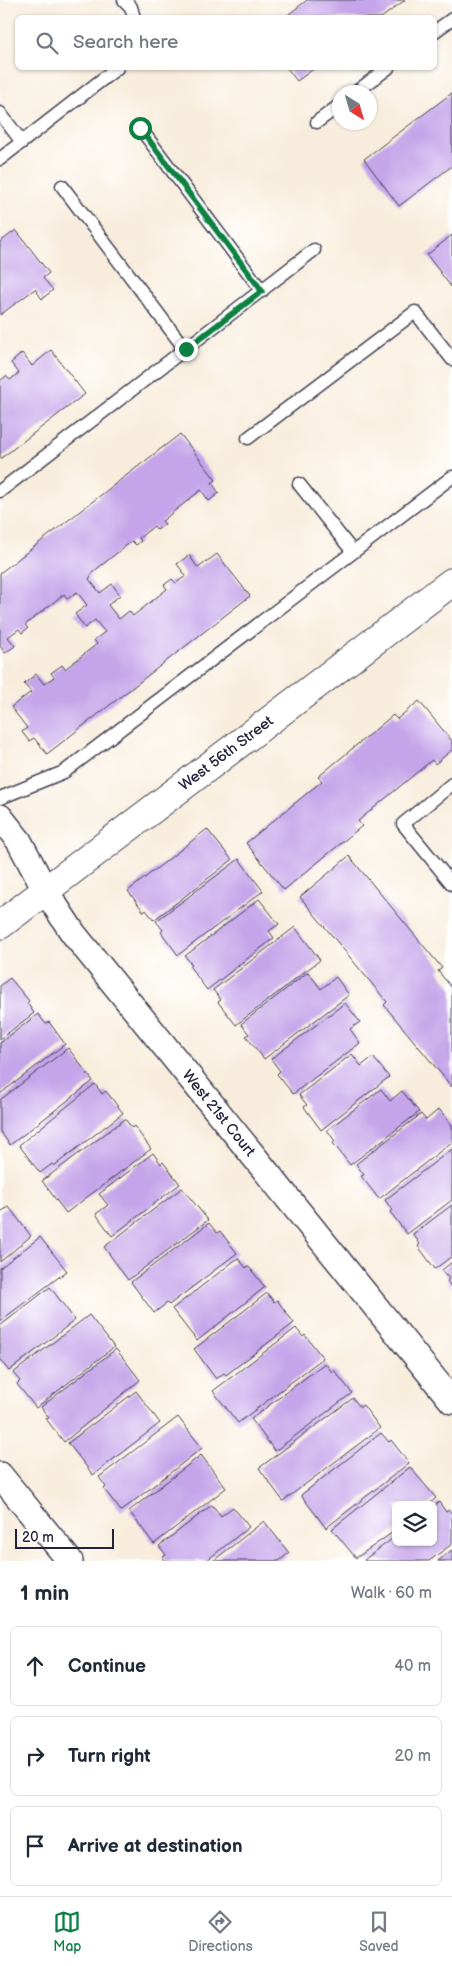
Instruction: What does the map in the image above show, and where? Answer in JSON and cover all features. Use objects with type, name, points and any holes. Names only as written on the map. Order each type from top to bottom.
[{"type":"street","name":"West 56th Street","points":[[0,925],[452,582]]},
{"type":"street","name":"West 21st Court","points":[[0,817],[19,841],[45,890],[73,933],[452,1401]]},
{"type":"street","points":[[0,1475],[70,1561]]},
{"type":"lane","points":[[124,0],[131,8],[133,15]]},
{"type":"lane","points":[[437,30],[452,18]]},
{"type":"lane","points":[[0,159],[115,70]]},
{"type":"lane","points":[[365,85],[385,70]]},
{"type":"lane","points":[[318,122],[332,111]]},
{"type":"lane","points":[[0,113],[22,142]]},
{"type":"lane","points":[[140,128],[262,291]]},
{"type":"lane","points":[[62,186],[186,349]]},
{"type":"lane","points":[[0,491],[314,250]]},
{"type":"lane","points":[[248,438],[414,312],[452,359]]},
{"type":"lane","points":[[0,798],[64,772],[452,477]]},
{"type":"lane","points":[[299,484],[353,552]]},
{"type":"lane","points":[[452,784],[403,824],[452,884]]},
{"type":"building","points":[[307,0],[405,0],[385,15],[288,15]]},
{"type":"building","points":[[289,70],[312,70],[297,81]]},
{"type":"building","points":[[452,93],[452,166],[399,206],[364,159]]},
{"type":"building","points":[[16,230],[49,273],[43,278],[53,290],[42,299],[35,289],[0,315],[0,242]]},
{"type":"building","points":[[452,235],[452,288],[427,255]]},
{"type":"building","points":[[51,350],[85,394],[0,459],[0,381],[6,376],[10,380],[19,373],[11,363],[22,353],[32,366]]},
{"type":"building","points":[[180,434],[216,480],[212,483],[219,493],[209,501],[201,490],[162,521],[165,524],[157,530],[154,526],[139,538],[141,541],[136,545],[132,541],[93,572],[89,579],[100,593],[112,584],[120,595],[108,605],[119,619],[129,611],[133,616],[167,589],[164,585],[172,579],[176,583],[186,576],[177,564],[189,555],[198,568],[217,554],[250,596],[47,754],[34,738],[29,741],[22,732],[27,728],[11,707],[31,692],[24,684],[36,674],[44,684],[54,677],[51,673],[62,665],[65,669],[97,644],[94,640],[105,632],[95,620],[85,628],[75,614],[87,605],[77,592],[67,599],[64,594],[25,625],[28,628],[22,633],[19,629],[8,637],[15,646],[5,653],[0,646],[0,573]]},
{"type":"building","points":[[419,701],[452,741],[452,750],[435,764],[432,760],[358,821],[362,826],[284,890],[246,843],[322,781],[318,777],[393,715],[397,719]]},
{"type":"building","points":[[207,829],[232,860],[154,920],[146,910],[144,912],[128,891]]},
{"type":"building","points":[[349,856],[442,968],[438,971],[452,988],[452,1087],[384,1005],[387,1002],[300,897]]},
{"type":"building","points":[[239,859],[263,891],[178,955],[161,932],[163,930],[156,921]]},
{"type":"building","points":[[259,899],[279,924],[269,931],[274,938],[207,990],[190,967],[192,965],[185,956]]},
{"type":"building","points":[[295,927],[320,960],[236,1025],[218,1002],[221,1000],[213,990]]},
{"type":"building","points":[[308,972],[321,989],[336,977],[349,995],[264,1059],[246,1036],[249,1034],[241,1024]]},
{"type":"building","points":[[10,978],[29,1001],[27,1003],[34,1013],[0,1039],[0,986]]},
{"type":"building","points":[[345,1003],[360,1022],[350,1029],[360,1043],[293,1094],[277,1074],[280,1071],[271,1059]]},
{"type":"building","points":[[38,1014],[46,1024],[49,1022],[65,1044],[0,1094],[0,1043]]},
{"type":"building","points":[[68,1048],[93,1081],[10,1145],[0,1131],[0,1100]]},
{"type":"building","points":[[352,1054],[361,1066],[373,1057],[389,1077],[321,1130],[304,1107],[307,1105],[299,1095]]},
{"type":"building","points":[[95,1084],[102,1094],[106,1091],[123,1113],[54,1166],[52,1164],[40,1173],[19,1145]]},
{"type":"building","points":[[381,1089],[390,1101],[402,1091],[419,1112],[350,1165],[333,1143],[335,1141],[327,1130]]},
{"type":"building","points":[[439,1109],[452,1125],[452,1142],[379,1199],[361,1176],[364,1175],[356,1164],[421,1114],[426,1120]]},
{"type":"building","points":[[125,1119],[132,1128],[134,1126],[151,1149],[66,1213],[42,1181]]},
{"type":"building","points":[[452,1149],[452,1200],[407,1234],[390,1212],[392,1210],[385,1200]]},
{"type":"building","points":[[153,1153],[161,1164],[163,1162],[180,1184],[112,1236],[96,1214],[108,1205],[99,1194]]},
{"type":"building","points":[[182,1188],[208,1220],[128,1280],[104,1247]]},
{"type":"building","points":[[452,1205],[452,1256],[435,1269],[418,1246],[420,1244],[413,1234]]},
{"type":"building","points":[[9,1207],[31,1236],[0,1262],[0,1212]]},
{"type":"building","points":[[209,1223],[217,1233],[220,1231],[237,1253],[169,1305],[167,1303],[154,1313],[131,1282]]},
{"type":"building","points":[[40,1237],[67,1271],[0,1321],[0,1268]]},
{"type":"building","points":[[238,1258],[246,1268],[248,1266],[265,1287],[197,1341],[172,1309]]},
{"type":"building","points":[[452,1262],[452,1288],[447,1281],[449,1279],[442,1270]]},
{"type":"building","points":[[50,1287],[75,1320],[9,1371],[0,1360],[0,1326]]},
{"type":"building","points":[[267,1293],[274,1302],[277,1300],[294,1323],[226,1375],[224,1373],[216,1379],[194,1349]]},
{"type":"building","points":[[89,1315],[114,1347],[36,1408],[17,1384],[20,1381],[13,1373]]},
{"type":"building","points":[[296,1328],[303,1337],[305,1335],[323,1358],[238,1423],[213,1391]]},
{"type":"building","points":[[116,1349],[140,1380],[64,1442],[46,1419],[49,1418],[41,1407]]},
{"type":"building","points":[[325,1363],[332,1372],[334,1370],[352,1393],[275,1451],[251,1419]]},
{"type":"building","points":[[136,1391],[160,1423],[93,1475],[68,1443]]},
{"type":"building","points":[[353,1398],[360,1407],[363,1405],[380,1428],[283,1501],[259,1468]]},
{"type":"building","points":[[178,1417],[202,1448],[121,1511],[104,1489],[106,1487],[99,1477]]},
{"type":"building","points":[[381,1433],[389,1442],[391,1440],[409,1463],[326,1528],[301,1495]]},
{"type":"building","points":[[201,1455],[226,1488],[154,1544],[129,1511]]},
{"type":"building","points":[[410,1467],[436,1498],[433,1501],[392,1501],[392,1533],[356,1558],[332,1529]]},
{"type":"building","points":[[439,1502],[446,1512],[449,1510],[452,1514],[452,1544],[429,1561],[364,1560],[392,1539],[392,1546],[437,1546],[437,1504]]},
{"type":"building","points":[[212,1505],[221,1516],[233,1507],[249,1527],[206,1561],[166,1561],[162,1557],[166,1555],[159,1546]]},
{"type":"building","points":[[264,1521],[289,1553],[279,1561],[213,1561]]},
{"type":"building","points":[[452,1550],[452,1561],[438,1561]]},
{"type":"route","points":[[140,128],[262,291],[186,349]]}]
